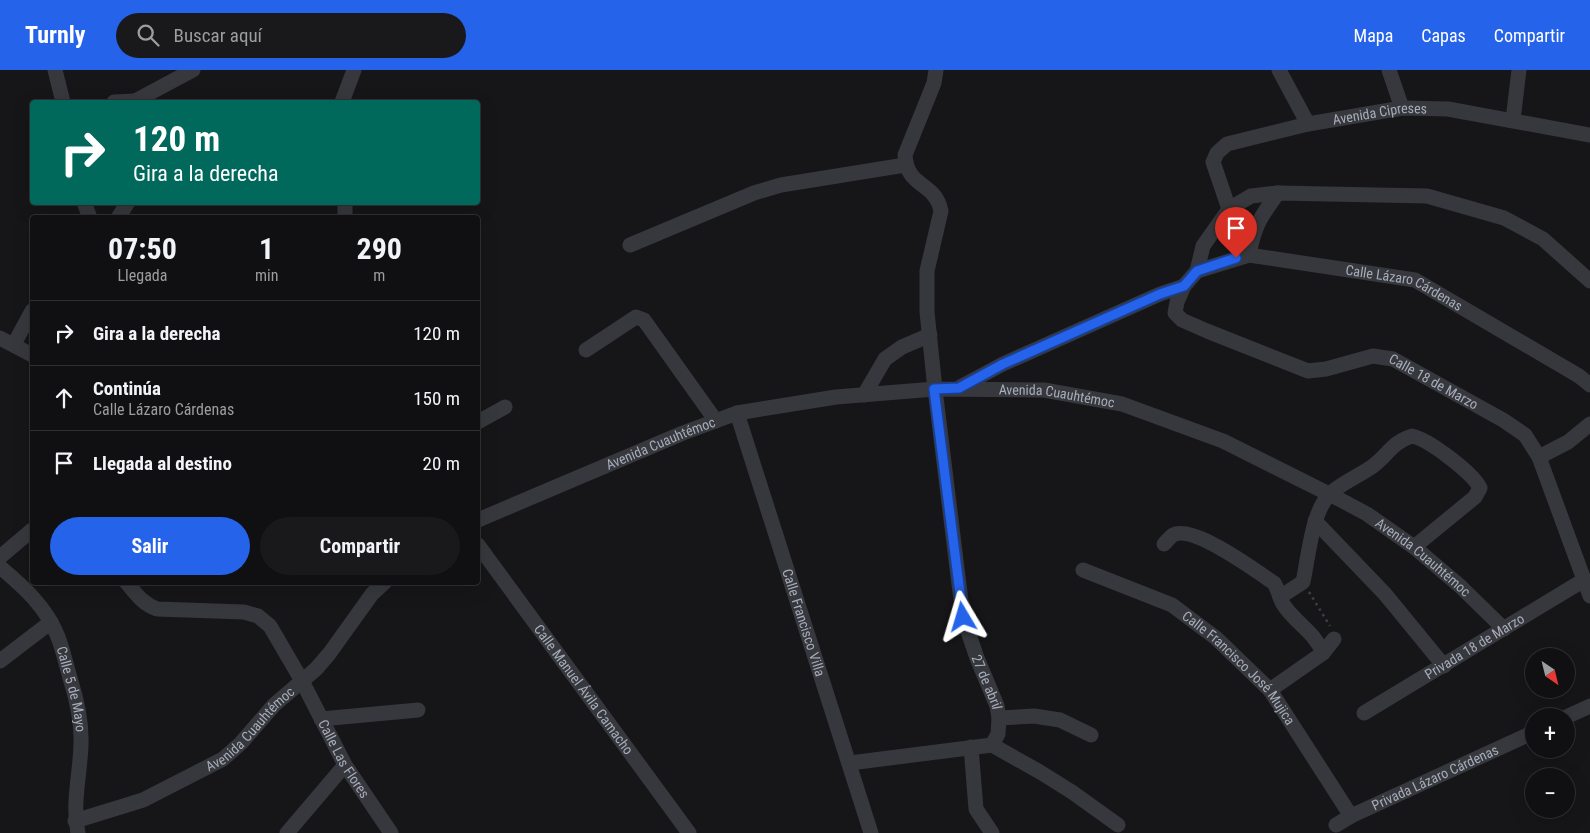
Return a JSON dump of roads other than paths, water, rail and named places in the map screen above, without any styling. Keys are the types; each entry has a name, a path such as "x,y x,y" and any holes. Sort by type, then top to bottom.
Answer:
{"street":[{"path":"55,70 62,100"},
{"path":"139,100 193,70"},
{"path":"343,100 354,70"},
{"path":"630,245 754,193 781,185 905,165 905,155 934,83 936,70"},
{"path":"1280,70 1308,124"},
{"path":"1389,70 1402,108"},
{"path":"1513,120 1519,70"},
{"name":"Avenida Cipreses","path":"1229,209 1213,162 1217,153 1226,144 1308,124 1402,108 1448,109 1590,135"},
{"name":"27 de abril","path":"905,165 914,180 931,190 939,201 941,211 927,272 927,312 934,389 963,617 977,658 997,706 999,718 998,734 992,745"},
{"path":"1249,255 1253,234 1260,217 1278,193"},
{"path":"959,388 1003,364 1160,294 1184,286 1197,271 1204,246 1229,209 1251,196 1278,193 1427,196 1504,218 1543,239 1590,281"},
{"name":"Calle Lázaro Cárdenas","path":"1197,271 1249,255 1415,280 1578,376 1590,385"},
{"name":"Calle 18 de Marzo","path":"1184,286 1177,302 1175,313 1182,320 1207,331 1308,371 1326,369 1373,356 1393,359 1503,420 1525,435 1538,458 1590,596"},
{"path":"30,312 7,341 30,354"},
{"path":"586,350 636,317 644,320 716,421"},
{"path":"864,395 885,359 902,347 930,335"},
{"name":"Avenida Cuauhtémoc","path":"480,519 683,433 737,413 836,397 934,389 1044,390 1122,404 1223,441 1329,494 1367,514 1414,547 1460,586 1504,629"},
{"path":"480,421 505,407"},
{"name":"Calle Francisco Villa","path":"737,413 871,833"},
{"path":"1538,458 1568,442 1590,424"},
{"path":"1280,598 1303,582 1315,522 1321,506 1329,494 1366,472 1390,448 1412,436 1426,441 1459,466 1478,483 1480,488 1475,497 1414,547"},
{"path":"1315,522 1385,594 1444,666"},
{"path":"0,557 30,532"},
{"path":"1164,544 1173,535 1183,533 1203,538 1274,582 1284,605 1318,642 1323,653"},
{"name":"Calle Manuel Ávila Camacho","path":"480,548 689,833"},
{"name":"Calle 5 de Mayo","path":"0,568 24,588 38,603 51,622 58,638 79,710 81,746 75,802 76,827"},
{"name":"Calle Francisco José Mujica","path":"1084,570 1172,605 1216,638 1270,690 1351,816"},
{"name":"Privada 18 de Marzo","path":"1364,714 1584,580"},
{"name":"Calle Las Flores","path":"129,585 143,602 157,610 244,612 258,616 270,626 302,681 345,765 391,833"},
{"name":"Avenida Cuauhtémoc","path":"76,827 143,800 223,760 274,706 316,669 372,594 382,585"},
{"path":"0,661 51,622"},
{"path":"1270,690 1323,653 1334,639"},
{"path":"1575,713 1590,706"},
{"path":"321,718 418,710"},
{"path":"999,718 1034,716 1060,720 1091,736"},
{"name":"Privada Lázaro Cárdenas","path":"1336,824 1525,736"},
{"path":"850,764 992,745 1072,792 1118,825"},
{"path":"971,747 976,809 992,833"},
{"path":"287,833 345,765"}]}
